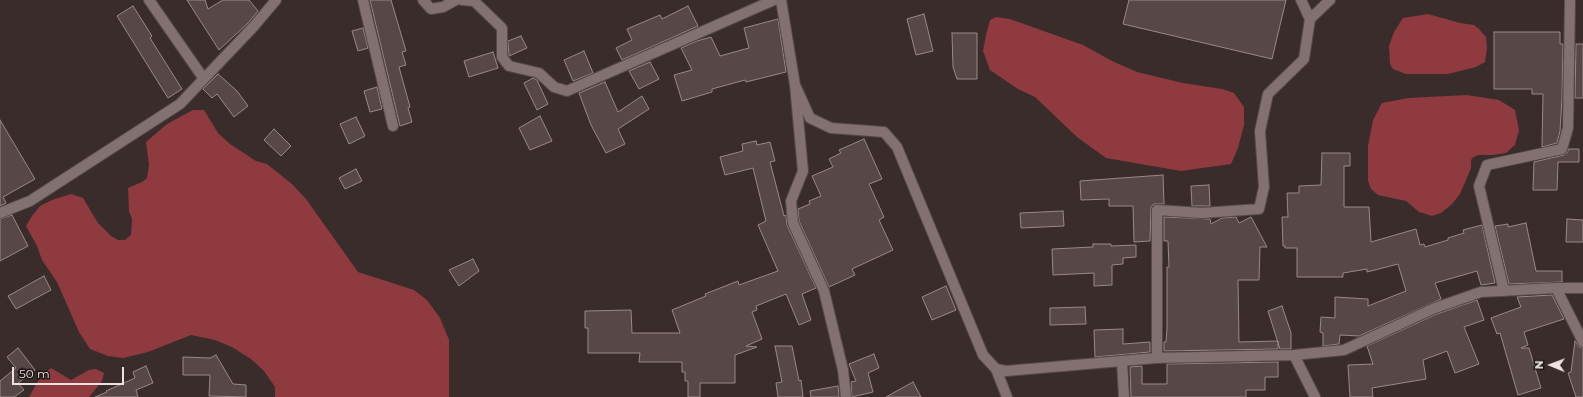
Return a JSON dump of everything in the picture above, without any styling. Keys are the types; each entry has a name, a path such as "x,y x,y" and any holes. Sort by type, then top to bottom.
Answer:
{"street":[{"path":"150,0 204,79"},
{"path":"0,213 30,201 180,104 255,25 276,0"},
{"path":"363,0 393,126"},
{"path":"422,0 431,9 443,7 456,0"},
{"path":"462,0 474,2 502,28 502,57 509,66 539,73 554,87 567,91 774,0"},
{"path":"782,0 794,85 803,171 791,201 793,223 824,291 843,370 846,397"},
{"path":"1157,358 1157,210 1202,213 1259,209 1264,188 1260,131 1268,94 1304,59 1310,20 1300,0"},
{"path":"1310,20 1330,0"},
{"path":"1504,291 1479,186 1487,164 1562,149 1568,128 1570,0"},
{"path":"794,85 810,118 831,128 884,132 897,147 983,355 996,369 1007,397"},
{"path":"1556,288 1583,342"},
{"path":"996,369 1006,371 1157,358 1294,355 1344,350 1435,308 1482,292 1583,288"},
{"path":"1294,355 1315,397"},
{"path":"1122,361 1124,397"}],"shaded area":[{"path":"1428,14 1460,23 1474,25 1479,29 1486,37 1487,48 1485,62 1476,67 1448,74 1406,74 1393,69 1390,64 1389,46 1394,32 1403,18"},
{"path":"996,17 1010,19 1083,45 1112,61 1137,72 1183,83 1222,89 1234,93 1244,107 1244,125 1238,148 1231,164 1181,171 1106,158 1077,137 1035,97 1018,89 990,70 983,51 990,20"},
{"path":"1467,95 1499,100 1515,110 1519,130 1515,145 1506,153 1478,155 1472,158 1471,168 1460,194 1452,204 1441,213 1432,216 1419,212 1406,201 1378,195 1371,189 1368,181 1368,146 1373,120 1382,103 1408,98"},
{"path":"193,110 204,110 218,133 230,144 256,161 267,164 292,184 306,199 358,272 414,290 427,300 440,318 449,340 449,397 275,397 275,387 264,371 251,359 232,347 215,340 191,335 148,352 123,358 108,356 90,349 79,332 57,282 42,260 37,246 26,226 40,206 52,200 71,194 83,198 98,223 111,236 118,240 125,240 131,235 132,219 129,211 128,188 142,182 147,178 149,165 146,142 167,124"},
{"path":"51,368 71,380 89,370 96,369 104,373 102,381 89,397 29,397 38,381"}],"building":[{"path":"187,0 205,0 208,9 223,0 249,0 258,11 248,23 219,50"},
{"path":"370,0 391,0 406,51 402,52 406,65 399,67 410,107 408,108 412,122 400,126"},
{"path":"1129,0 1286,0 1272,59 1123,24"},
{"path":"133,6 152,36 150,38 182,89 168,98 117,16"},
{"path":"688,6 698,26 622,60 616,48 632,40 627,29 660,15 662,19"},
{"path":"924,14 933,51 916,55 907,19"},
{"path":"778,19 786,72 746,82 745,80 712,89 712,92 682,101 674,75 692,70 681,48 711,37 720,56 749,48 744,28"},
{"path":"363,28 368,48 358,51 352,31"},
{"path":"1494,32 1560,32 1560,44 1563,44 1562,98 1560,131 1557,143 1542,147 1543,94 1532,94 1532,89 1494,89"},
{"path":"952,33 977,33 977,79 957,79 953,67"},
{"path":"521,36 527,48 509,56 508,41"},
{"path":"1576,44 1583,44 1583,98 1575,98"},
{"path":"584,51 593,73 573,81 564,60"},
{"path":"493,52 498,68 469,77 464,61"},
{"path":"650,62 659,79 639,89 629,71"},
{"path":"218,74 237,91 248,106 234,117 217,94 212,98 203,89"},
{"path":"533,78 537,80 548,104 537,110 524,83"},
{"path":"605,82 618,112 642,96 649,109 618,129 625,144 606,153 591,125 579,93"},
{"path":"377,87 382,109 370,112 364,91"},
{"path":"540,116 552,141 530,150 519,128"},
{"path":"356,117 365,136 349,144 340,124"},
{"path":"0,120 35,179 3,197 6,203 0,206"},
{"path":"274,129 291,146 281,156 264,140"},
{"path":"864,139 882,179 869,184 884,217 879,220 893,250 852,269 855,275 829,287 799,221 798,209 810,204 809,201 821,196 812,176 833,167 829,159 841,153 839,150"},
{"path":"756,141 757,145 770,142 775,161 770,162 784,216 786,215 787,225 816,288 802,294 811,320 799,325 786,294 756,306 757,310 752,312 762,339 746,346 757,347 735,355 735,383 700,383 700,397 688,397 688,381 685,381 685,372 682,372 682,362 639,362 640,353 588,353 588,328 585,328 585,311 631,310 632,333 680,333 672,310 706,296 705,294 738,281 739,285 778,271 758,225 766,221 753,168 725,175 720,157 743,151 742,144"},
{"path":"1569,149 1579,149 1579,162 1558,162 1557,190 1533,190 1534,162 1564,155"},
{"path":"1322,153 1350,153 1350,166 1344,166 1344,207 1369,207 1371,242 1416,229 1420,245 1424,244 1425,247 1464,233 1463,230 1482,225 1495,283 1481,285 1477,271 1435,283 1441,299 1359,336 1340,335 1339,344 1323,346 1323,333 1320,332 1321,317 1335,318 1335,297 1368,299 1368,306 1406,291 1398,264 1367,272 1367,269 1343,273 1343,277 1297,277 1297,248 1285,248 1285,246 1283,246 1282,217 1288,217 1287,193 1299,193 1299,186 1321,185"},
{"path":"356,169 362,181 345,189 339,178"},
{"path":"1163,175 1164,204 1154,204 1151,207 1150,241 1134,242 1133,206 1109,206 1109,199 1081,200 1080,181"},
{"path":"1209,185 1210,206 1192,206 1191,186"},
{"path":"1063,211 1064,226 1021,228 1020,213"},
{"path":"12,215 28,246 0,261 0,219"},
{"path":"1164,217 1210,219 1211,224 1222,218 1236,217 1239,223 1251,217 1267,247 1260,247 1259,280 1238,280 1239,342 1278,341 1278,349 1164,351 1167,328 1167,267 1169,267 1168,241 1164,241"},
{"path":"1567,219 1583,220 1583,242 1566,242"},
{"path":"1526,223 1536,271 1562,271 1562,282 1509,284 1495,226 1508,224 1508,227"},
{"path":"1093,244 1111,244 1111,246 1136,245 1136,257 1123,258 1123,264 1112,265 1112,285 1094,286 1094,273 1053,275 1052,249 1093,247"},
{"path":"473,259 479,271 459,286 449,270"},
{"path":"44,276 51,290 16,309 8,296"},
{"path":"946,286 956,310 932,320 922,297"},
{"path":"1552,295 1564,319 1524,332 1528,345 1521,348 1529,348 1541,388 1518,395 1500,333 1497,334 1491,318 1521,307 1517,297"},
{"path":"1477,300 1484,320 1464,327 1479,364 1455,373 1447,351 1423,360 1426,379 1372,388 1373,397 1350,397 1348,365 1373,364 1367,346 1437,314"},
{"path":"1282,306 1291,333 1291,349 1280,349 1268,311"},
{"path":"1085,307 1086,324 1050,325 1050,308"},
{"path":"1123,329 1123,344 1150,342 1150,352 1095,357 1094,330"},
{"path":"1575,341 1579,347 1583,348 1583,397 1576,397 1568,373 1571,372"},
{"path":"775,346 792,346 799,381 801,380 803,397 778,397 776,383 782,382"},
{"path":"18,348 35,370 18,383 24,390 14,397 0,397 0,381 16,368 7,357"},
{"path":"874,354 879,368 868,373 873,392 852,397 851,382 856,381 849,364"},
{"path":"216,355 233,384 246,385 246,397 209,396 210,375 183,375 183,357 210,358"},
{"path":"1278,362 1278,377 1265,377 1265,390 1246,390 1246,397 1131,397 1130,367 1142,366 1142,384 1167,384 1167,364"},
{"path":"146,366 153,383 136,390 138,397 95,397 135,378 133,372"},
{"path":"913,382 921,397 886,397"},
{"path":"838,386 839,397 811,397 810,391"}]}
